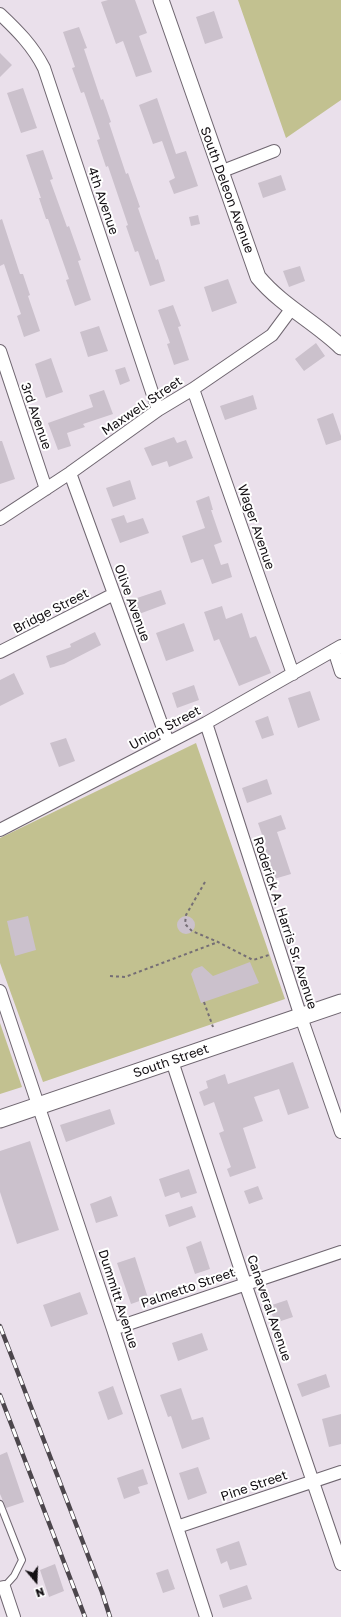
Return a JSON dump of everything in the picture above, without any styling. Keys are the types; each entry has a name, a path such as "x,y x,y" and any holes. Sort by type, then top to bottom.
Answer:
{"main road":[{"name":"South Street","path":"0,1118 341,1003"}],"street":[{"name":"South Deleon Avenue","path":"161,0 258,277 268,288 326,333 341,347"},
{"name":"4th Avenue","path":"0,14 28,42 44,68 158,410"},
{"path":"220,172 274,151"},
{"name":"Maxwell Street","path":"0,519 70,473 158,410 193,389 272,335 292,308"},
{"name":"3rd Avenue","path":"0,351 46,489"},
{"name":"Wager Avenue","path":"193,389 293,674"},
{"name":"Olive Avenue","path":"70,473 168,742"},
{"name":"Bridge Street","path":"0,652 114,594"},
{"path":"337,648 341,672"},
{"name":"Union Street","path":"0,830 206,723 337,648"},
{"name":"Roderick A. Harris Sr. Avenue","path":"206,723 301,1017 341,1132"},
{"name":"Dummitt Avenue","path":"0,991 113,1329 206,1617"},
{"name":"Canaveral Avenue","path":"172,1061 245,1283 341,1564"},
{"name":"Palmetto Street","path":"113,1329 245,1283 341,1252"},
{"name":"Pine Street","path":"177,1527 341,1472"},
{"path":"2,1588 14,1617"}],"lane":[{"path":"0,1504 22,1560 14,1576 2,1588"}],"path":[{"path":"205,882 186,916 185,924 192,930 253,960 280,951"},
{"path":"110,976 125,977 218,942"},
{"path":"204,1002 213,1027"}],"shaded area":[{"path":"238,0 341,0 341,100 286,138"},
{"path":"196,743 285,999 43,1082 0,963 0,838"},
{"path":"0,1023 22,1087 0,1094"}],"building":[{"path":"108,0 135,0 147,33 139,36 152,72 136,77 123,41 116,44 101,2"},
{"path":"214,11 223,38 205,44 196,17"},
{"path":"79,27 87,48 84,49 101,100 103,99 111,122 109,123 126,174 128,173 140,207 138,208 165,281 150,286 138,251 135,252 126,226 128,225 108,166 106,167 97,140 100,139 84,92 81,93 72,68 75,67 63,32"},
{"path":"0,53 12,65 0,77"},
{"path":"23,88 37,128 21,133 7,93"},
{"path":"157,98 176,154 186,151 198,186 174,194 169,181 175,178 162,141 153,144 139,105"},
{"path":"43,150 53,179 50,180 81,260 78,261 91,300 75,306 66,280 69,279 48,219 46,219 39,198 41,198 26,155"},
{"path":"281,175 286,190 263,198 258,183"},
{"path":"198,215 200,224 191,226 189,217"},
{"path":"2,219 20,274 23,274 30,295 28,296 40,331 24,337 17,316 21,314 4,264 0,266 0,220"},
{"path":"300,266 305,281 289,287 283,271"},
{"path":"228,279 237,303 212,312 204,287"},
{"path":"173,305 181,326 178,327 189,360 174,365 167,344 170,343 158,310"},
{"path":"99,326 108,351 88,357 80,332"},
{"path":"316,343 325,356 304,371 295,359"},
{"path":"51,358 63,392 46,398 35,364"},
{"path":"125,367 130,381 120,385 115,370"},
{"path":"104,390 113,414 83,424 85,427 67,433 71,446 58,450 48,423 93,407 89,395"},
{"path":"253,395 257,409 225,420 220,406"},
{"path":"333,413 341,440 326,445 317,419"},
{"path":"174,437 177,443 186,440 193,458 169,467 167,461 152,466 144,448"},
{"path":"0,441 2,441 15,479 0,484"},
{"path":"130,480 136,499 113,507 106,488"},
{"path":"209,496 213,510 211,510 222,542 214,545 221,565 228,563 232,577 212,584 203,559 191,563 182,536 205,528 196,501"},
{"path":"124,515 127,523 143,518 149,533 120,543 111,519"},
{"path":"161,590 166,604 139,614 134,599"},
{"path":"222,606 226,619 242,613 250,638 256,636 271,673 239,686 219,639 214,641 204,612"},
{"path":"184,623 194,651 166,661 156,633"},
{"path":"95,632 101,645 64,664 50,668 46,656 71,647 70,644"},
{"path":"14,673 24,694 0,706 0,680"},
{"path":"194,685 199,700 177,708 172,693"},
{"path":"310,691 320,720 298,728 288,698"},
{"path":"268,716 274,735 262,739 255,721"},
{"path":"66,738 75,761 59,767 50,743"},
{"path":"267,779 272,794 247,803 242,788"},
{"path":"281,815 286,829 277,832 291,874 274,879 264,850 267,849 258,823"},
{"path":"28,916 36,950 15,956 7,921"},
{"path":"186,916 192,919 195,925 192,931 186,934 180,931 177,925 180,919"},
{"path":"250,962 259,983 201,1003 191,974 194,969 202,966 213,976"},
{"path":"293,1062 309,1108 288,1115 279,1089 254,1097 263,1121 243,1128 256,1168 230,1177 227,1169 231,1167 219,1133 224,1131 214,1102 204,1106 199,1092 208,1088 206,1081 225,1074 228,1084"},
{"path":"110,1109 115,1124 66,1142 60,1125"},
{"path":"30,1141 59,1230 17,1244 0,1192 0,1151"},
{"path":"189,1169 197,1193 181,1198 179,1192 165,1197 159,1179"},
{"path":"258,1186 263,1199 249,1204 244,1191"},
{"path":"111,1196 118,1216 96,1223 90,1204"},
{"path":"192,1206 196,1217 169,1227 165,1215"},
{"path":"201,1241 210,1269 195,1274 186,1247"},
{"path":"135,1257 148,1298 131,1304 117,1263"},
{"path":"80,1292 88,1314 51,1327 43,1305"},
{"path":"287,1300 293,1317 275,1323 269,1306"},
{"path":"202,1333 208,1350 178,1361 172,1343"},
{"path":"326,1374 330,1387 302,1397 297,1384"},
{"path":"113,1386 123,1414 108,1420 98,1392"},
{"path":"181,1388 192,1420 203,1417 210,1439 182,1449 171,1416 168,1417 160,1395"},
{"path":"341,1414 341,1444 329,1447 322,1419"},
{"path":"7,1452 24,1502 6,1508 0,1494 0,1455"},
{"path":"198,1467 207,1493 188,1500 179,1473"},
{"path":"143,1469 148,1484 138,1487 140,1493 124,1499 117,1478"},
{"path":"239,1541 247,1565 230,1570 227,1561 221,1564 216,1549"},
{"path":"55,1564 64,1591 49,1597 40,1570"},
{"path":"168,1569 175,1589 163,1593 156,1573"},
{"path":"247,1585 252,1599 223,1608 219,1595"}],"railway":[{"path":"0,1326 102,1592 110,1617"},
{"path":"0,1395 85,1617"}]}
